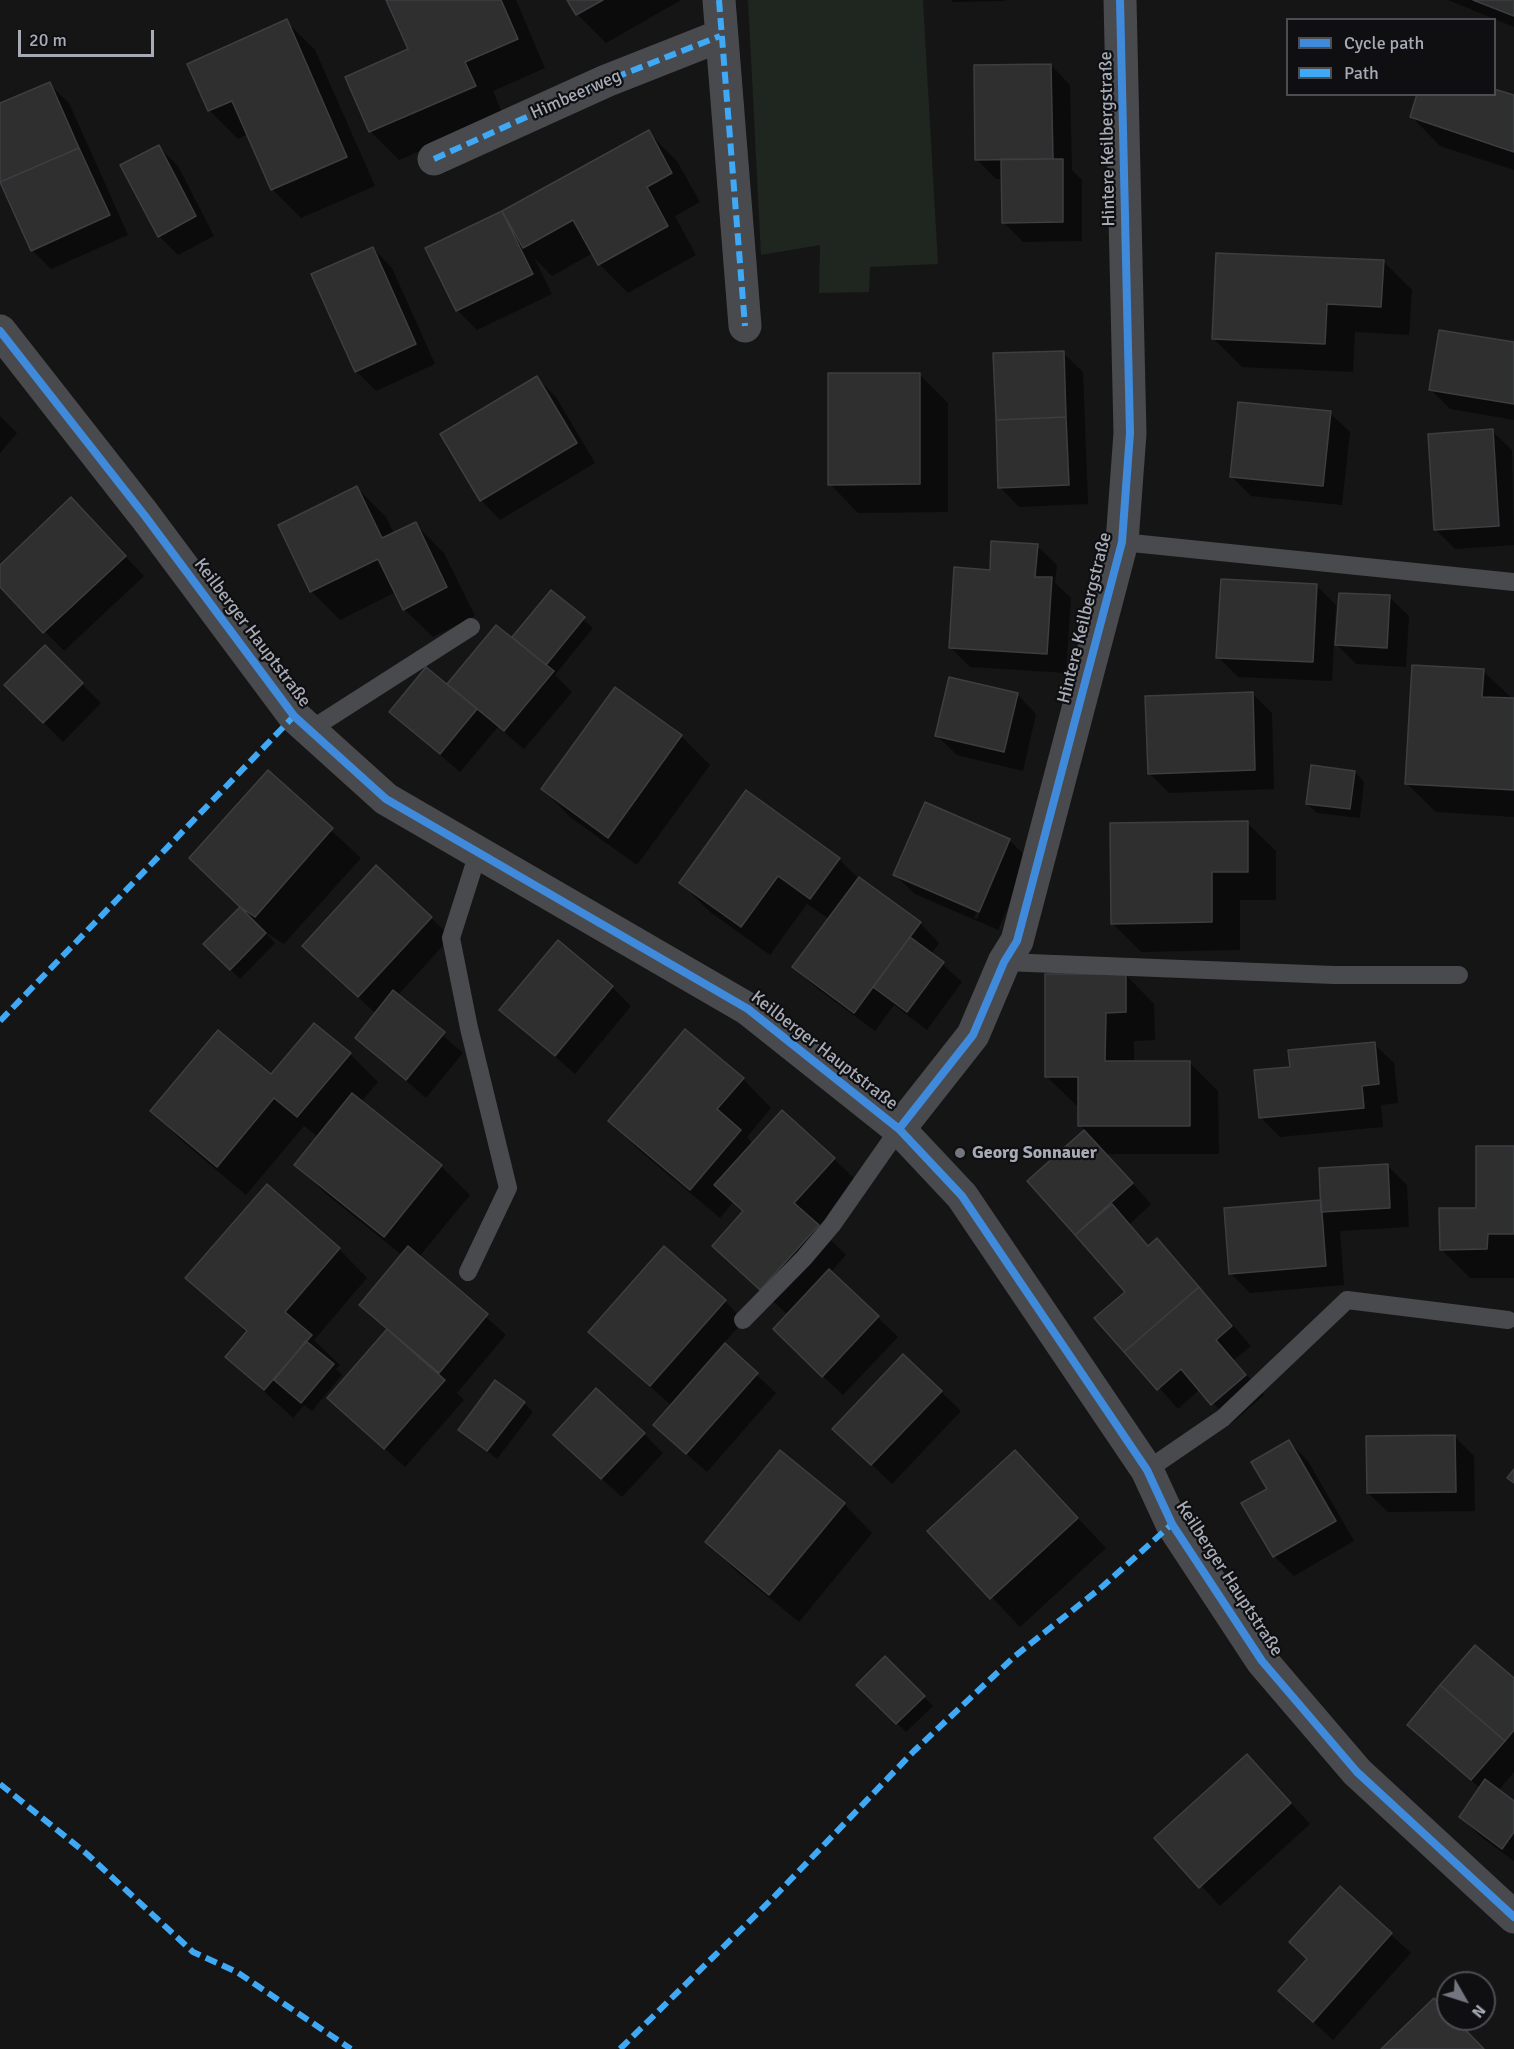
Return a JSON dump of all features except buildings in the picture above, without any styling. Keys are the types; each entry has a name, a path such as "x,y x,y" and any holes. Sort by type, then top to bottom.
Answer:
{"street":[{"path":"719,0 720,36 745,327"},
{"name":"Hintere Keilbergstraße","path":"899,1129 973,1035 1004,962 1017,941 1122,542 1130,433 1120,0"},
{"name":"Himbeerweg","path":"434,159 606,81 720,36"},
{"name":"Keilberger Hauptstraße","path":"0,331 145,516 294,716 386,799 748,1009 899,1129 962,1196 1147,1470 1173,1524 1262,1661 1357,1772 1514,1917"}],"lane":[{"path":"1122,542 1514,582"},
{"path":"310,730 471,627"},
{"path":"468,1272 508,1188 469,1028 451,938 478,853"},
{"path":"1004,962 1322,975 1459,975"},
{"path":"743,1320 804,1258 832,1225 899,1129"},
{"path":"1147,1470 1223,1418 1347,1300 1508,1320"}],"shaded area":[{"path":"748,0 923,0 938,264 870,267 869,292 819,293 820,245 761,255"}],"marked path":[{"path":"719,0 745,326"},
{"path":"434,159 606,81 720,36"},
{"path":"0,1021 294,716"},
{"path":"620,2049 773,1898 914,1751 1015,1656 1103,1586 1172,1524"},
{"path":"0,1784 87,1854 193,1952 237,1972 351,2049"}],"cycle path":[{"path":"899,1129 973,1035 1004,962 1017,941 1122,542 1130,433 1120,0"},
{"path":"0,331 145,516 294,716 386,799 748,1009 899,1129 962,1196 1147,1470 1172,1524 1262,1661 1357,1772 1514,1917"}],"place":[{"name":"Georg Sonnauer","path":"960,1153"}]}
